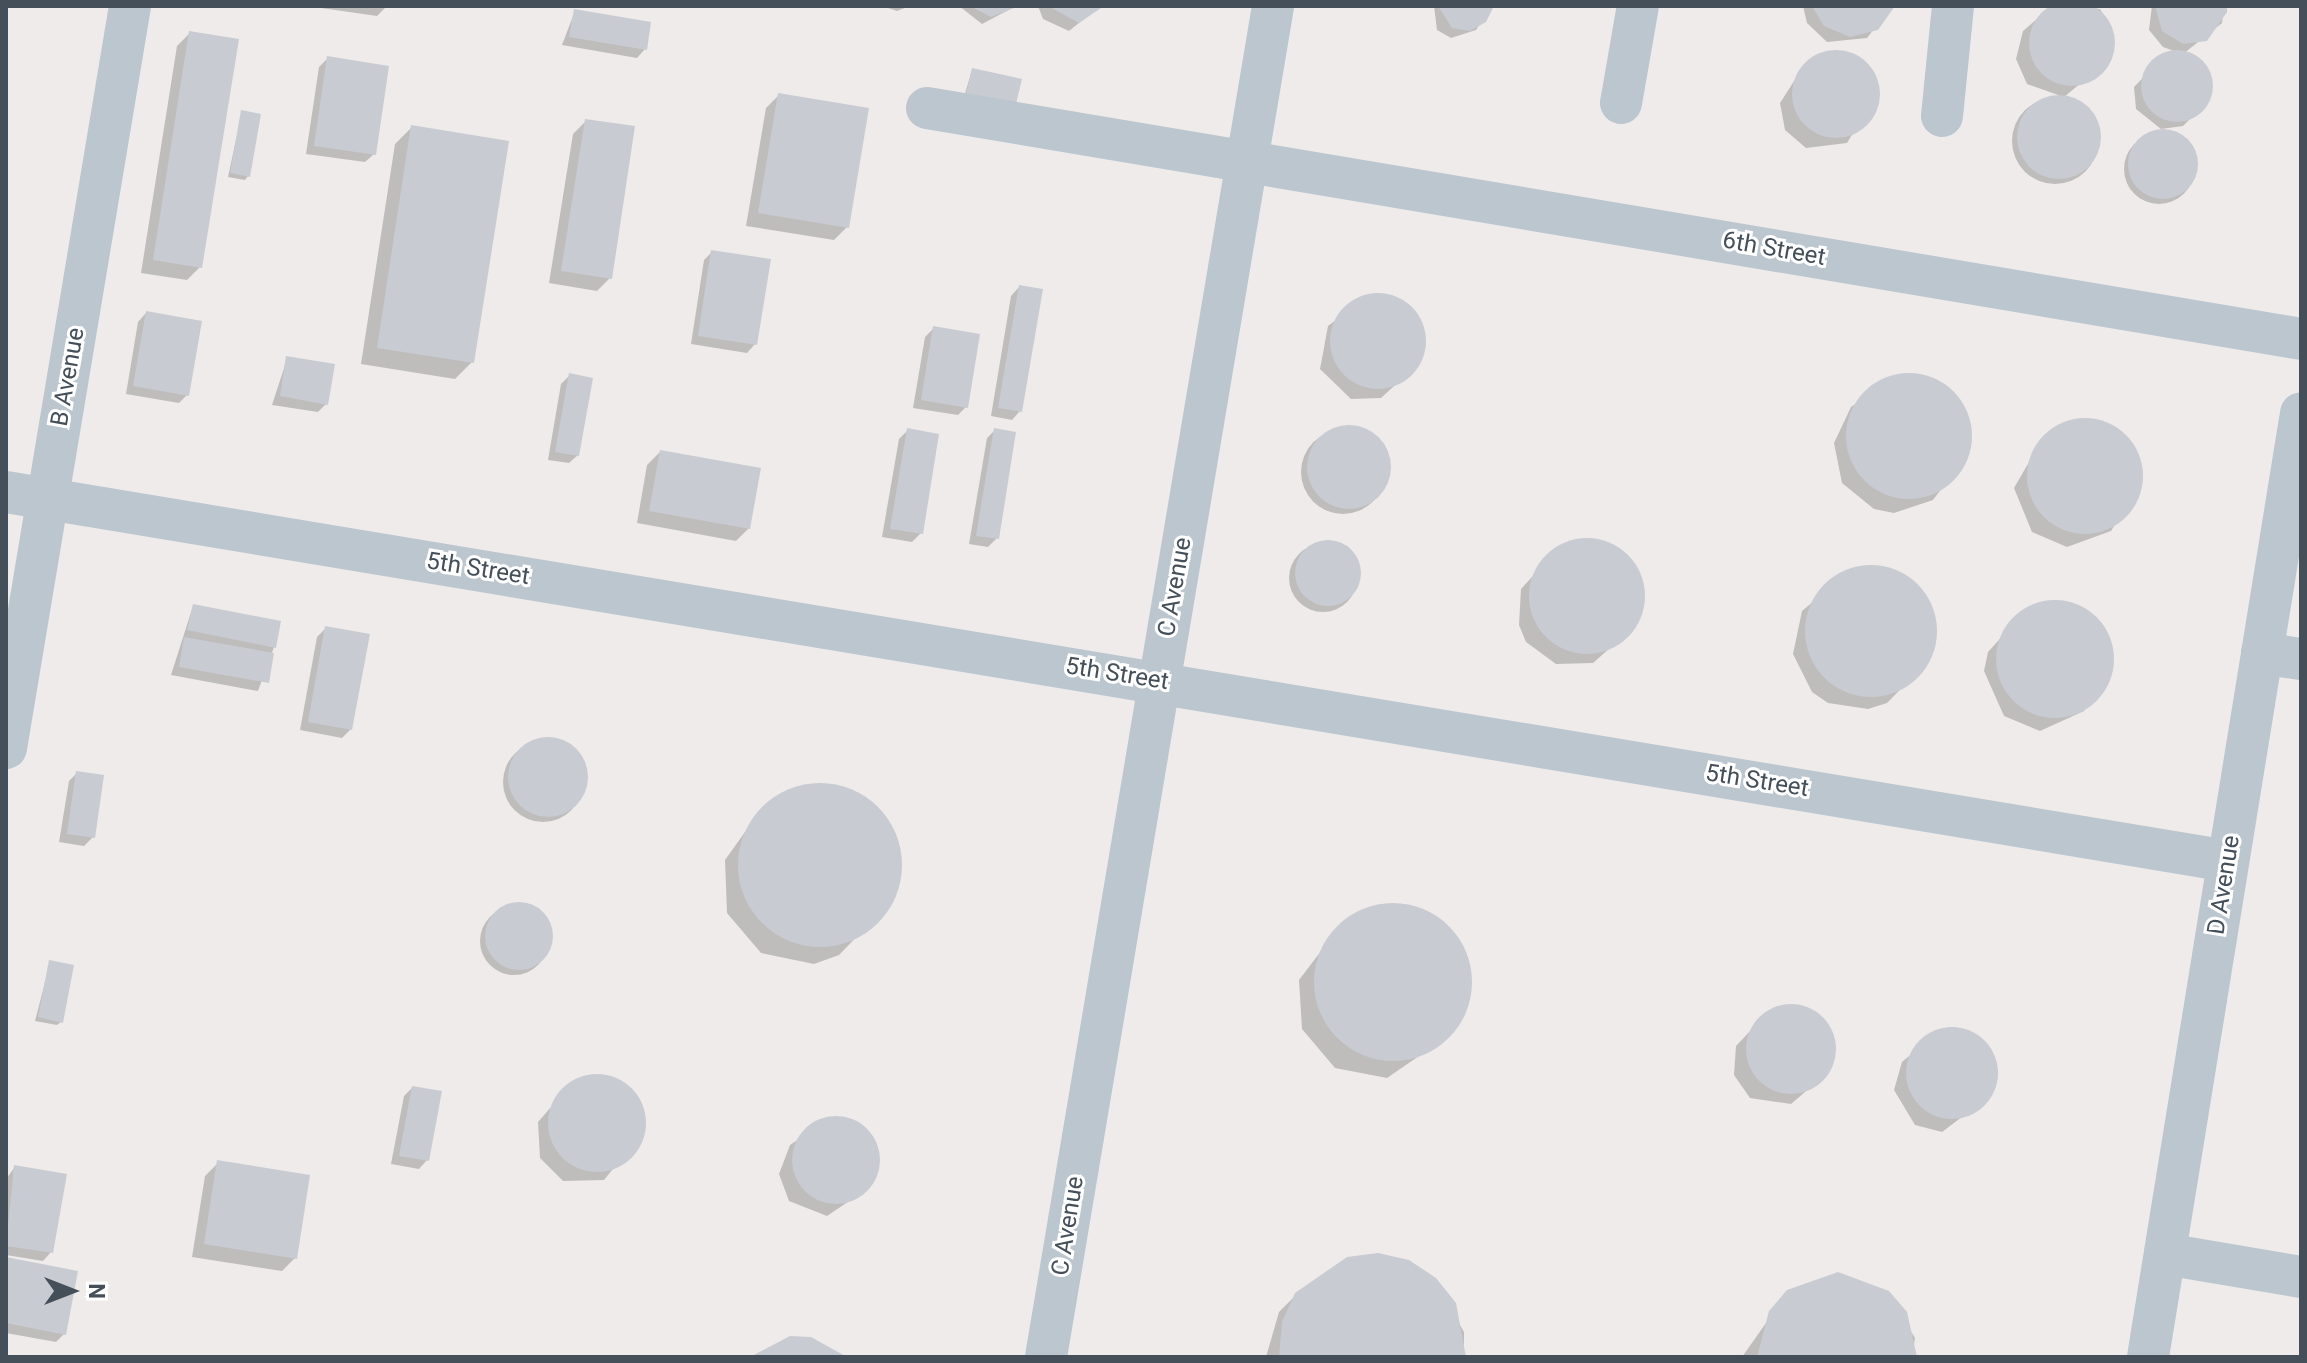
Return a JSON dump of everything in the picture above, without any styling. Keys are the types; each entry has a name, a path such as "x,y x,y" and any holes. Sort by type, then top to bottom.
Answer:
{"lane":[{"name":"B Avenue","path":"6,748 130,6"},
{"name":"C Avenue","path":"1046,1357 1273,6"},
{"path":"1621,103 1638,6"},
{"path":"1942,116 1953,6"},
{"name":"6th Street","path":"927,108 2301,339"},
{"name":"D Avenue","path":"2148,1357 2228,861 2282,656 2301,413"},
{"name":"5th Street","path":"6,492 1159,681 2228,861"},
{"path":"2165,1254 2301,1277"}],"building":[{"path":"2072,0 2088,4 2102,13 2111,27 2115,43 2111,59 2102,73 2088,82 2072,86 2056,82 2042,73 2033,59 2029,43 2033,27 2042,13 2056,4"},
{"path":"970,6 1019,6 991,17"},
{"path":"1048,6 1104,6 1079,23"},
{"path":"1438,6 1494,6 1486,22 1470,31 1452,28"},
{"path":"1812,6 1895,6 1878,30 1850,37 1824,26"},
{"path":"2155,6 2227,6 2227,12 2207,41 2183,44 2162,31"},
{"path":"574,9 651,22 647,50 569,37"},
{"path":"189,31 239,39 202,268 153,260"},
{"path":"1836,50 1861,57 1873,69 1880,94 1873,119 1861,131 1836,138 1811,131 1799,119 1792,94 1799,69 1811,57"},
{"path":"2177,50 2197,56 2207,66 2213,86 2207,106 2197,116 2177,122 2157,116 2147,106 2141,86 2147,66 2157,56"},
{"path":"327,56 389,66 376,155 314,146"},
{"path":"972,68 1022,79 1016,104 966,94"},
{"path":"778,93 869,108 849,228 758,213"},
{"path":"2051,95 2067,95 2083,102 2094,113 2101,137 2098,153 2089,167 2067,179 2051,179 2035,172 2024,161 2017,145 2017,129 2024,113 2035,102"},
{"path":"241,110 261,114 250,177 230,173"},
{"path":"585,119 635,126 612,279 561,271"},
{"path":"411,125 509,141 474,363 377,348"},
{"path":"2163,129 2188,139 2198,164 2188,189 2163,199 2138,189 2128,164 2138,139"},
{"path":"711,250 771,259 757,345 698,336"},
{"path":"1019,285 1043,289 1022,412 998,408"},
{"path":"1378,293 1396,297 1412,307 1422,323 1426,341 1422,359 1412,375 1396,385 1378,389 1360,385 1344,375 1334,359 1330,341 1334,323 1344,307 1360,297"},
{"path":"146,311 202,321 189,396 133,386"},
{"path":"933,326 980,334 968,408 921,400"},
{"path":"286,356 335,364 328,405 280,396"},
{"path":"569,373 593,378 579,456 555,452"},
{"path":"1909,373 1933,377 1954,391 1968,412 1972,436 1968,460 1954,481 1933,495 1909,499 1885,495 1864,481 1850,460 1846,436 1850,412 1864,391 1885,377"},
{"path":"2085,418 2107,422 2126,435 2139,454 2143,476 2139,498 2126,517 2107,530 2085,534 2063,530 2044,517 2031,498 2027,476 2031,454 2044,435 2063,422"},
{"path":"1349,425 1365,428 1379,437 1388,451 1391,467 1388,483 1379,497 1365,506 1349,509 1333,506 1319,497 1310,483 1307,467 1310,451 1319,437 1333,428"},
{"path":"907,428 939,434 923,534 890,529"},
{"path":"994,428 1016,432 999,539 976,536"},
{"path":"660,450 761,468 750,529 649,511"},
{"path":"1587,538 1609,542 1628,555 1641,574 1645,596 1641,618 1628,637 1609,650 1587,654 1565,650 1546,637 1533,618 1529,596 1533,574 1546,555 1565,542"},
{"path":"1328,540 1341,542 1356,555 1361,573 1359,586 1346,601 1328,606 1315,604 1300,591 1295,573 1297,560 1310,545"},
{"path":"1871,565 1896,570 1918,584 1932,606 1937,631 1932,656 1918,678 1896,692 1871,697 1846,692 1824,678 1810,656 1805,631 1810,606 1824,584 1846,570"},
{"path":"2055,600 2078,605 2097,617 2109,636 2114,659 2109,682 2097,701 2078,713 2055,718 2032,713 2013,701 2001,682 1996,659 2001,636 2013,617 2032,605"},
{"path":"193,604 281,621 276,648 187,630"},
{"path":"325,626 370,634 352,730 308,722"},
{"path":"184,637 274,653 269,683 179,667"},
{"path":"548,737 563,740 576,749 585,762 588,777 585,792 576,805 563,814 548,817 533,814 520,805 511,792 508,777 511,762 520,749 533,740"},
{"path":"76,771 104,775 95,838 67,834"},
{"path":"820,783 851,789 878,807 896,834 902,865 896,896 878,923 851,941 820,947 789,941 762,923 744,896 738,865 744,834 762,807 789,789"},
{"path":"519,902 543,912 553,936 543,960 519,970 495,960 485,936 495,912"},
{"path":"1393,903 1423,909 1449,926 1466,952 1472,982 1466,1012 1449,1038 1423,1055 1393,1061 1363,1055 1337,1038 1320,1012 1314,982 1320,952 1337,926 1363,909"},
{"path":"49,960 74,965 63,1023 38,1017"},
{"path":"1782,1004 1800,1004 1816,1011 1829,1024 1836,1040 1836,1058 1829,1074 1816,1087 1800,1094 1782,1094 1766,1087 1753,1074 1746,1058 1746,1040 1753,1024 1766,1011"},
{"path":"1952,1027 1970,1030 1985,1040 1995,1055 1998,1073 1995,1091 1985,1106 1970,1116 1952,1119 1934,1116 1919,1106 1909,1091 1906,1073 1909,1055 1919,1040 1934,1030"},
{"path":"597,1074 616,1077 632,1088 643,1104 646,1123 643,1142 632,1158 616,1169 597,1172 578,1169 562,1158 551,1142 548,1123 551,1104 562,1088 578,1077"},
{"path":"412,1086 442,1091 429,1161 399,1156"},
{"path":"836,1116 861,1123 873,1135 880,1160 873,1185 861,1197 836,1204 811,1197 799,1185 792,1160 799,1135 811,1123"},
{"path":"217,1160 310,1175 297,1259 204,1244"},
{"path":"14,1165 67,1174 53,1253 6,1246"},
{"path":"1378,1253 1409,1260 1436,1278 1456,1303 1466,1357 1279,1357 1282,1322 1295,1293 1347,1257"},
{"path":"6,1257 78,1271 66,1335 6,1323"},
{"path":"1838,1272 1889,1291 1907,1312 1917,1357 1757,1357 1769,1311 1787,1290"},
{"path":"790,1336 811,1337 847,1357 750,1357"}]}
